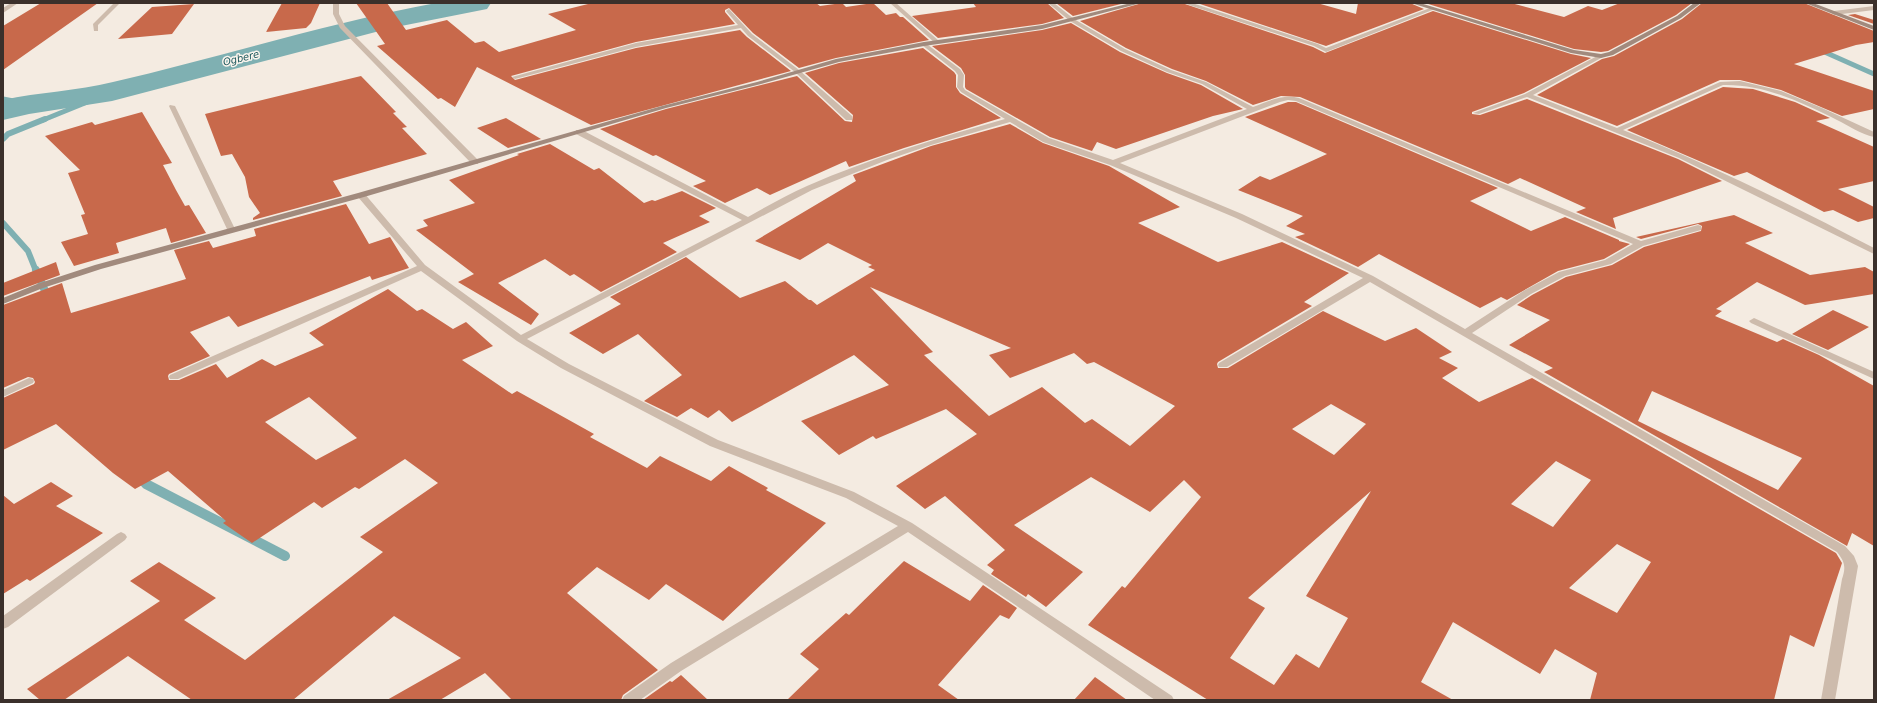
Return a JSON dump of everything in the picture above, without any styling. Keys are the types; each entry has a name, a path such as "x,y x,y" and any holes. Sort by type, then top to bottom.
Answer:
{"street":[{"path":"3,11 15,3"},
{"path":"96,30 95,25 117,3"},
{"path":"336,3 336,14 342,27 475,162"},
{"path":"893,3 937,42"},
{"path":"1051,3 1072,20 1140,58 1169,71 1204,83 1252,109"},
{"path":"3,301 64,278 231,229 475,162 664,107 753,85 797,71 859,55 937,42 1023,31 1138,3"},
{"path":"1186,3 1316,45 1326,50 1432,9"},
{"path":"1414,3 1573,52 1601,56"},
{"path":"1808,3 1874,28"},
{"path":"1477,113 1527,95 1601,56 1611,54 1689,11 1697,4"},
{"path":"1834,13 1874,8"},
{"path":"729,11 755,39 797,71 849,118"},
{"path":"515,76 636,45 743,26"},
{"path":"924,44 958,70 961,75 960,87 963,91 1009,120 1046,140 1113,163 1239,216 1370,278 1468,332 1841,549 1850,559 1852,568 1848,579 1828,700"},
{"path":"1618,130 1722,83 1736,81 1777,91 1874,135"},
{"path":"1527,95 1682,156 1874,251"},
{"path":"1113,163 1252,109 1288,98 1308,102 1640,244"},
{"path":"172,106 231,229"},
{"path":"520,339 809,188 864,165 928,143 1009,120"},
{"path":"579,132 748,220"},
{"path":"361,194 422,266 473,306 520,339 565,366 714,443 850,495 908,526 1167,700"},
{"path":"1468,332 1528,292 1562,274 1608,262 1640,244 1698,228"},
{"path":"174,377 422,266"},
{"path":"1223,365 1370,278"},
{"path":"1754,321 1874,376"},
{"path":"3,394 29,381"},
{"path":"629,700 676,666 908,526"},
{"path":"3,623 121,537"}],"building":[{"path":"41,3 98,3 3,70 3,26"},
{"path":"282,3 320,3 311,23 306,28 266,32"},
{"path":"356,3 387,3 406,30 447,20 475,43 484,41 499,52 576,30 548,14 592,3 816,3 820,6 842,3 846,7 873,3 886,15 896,13 900,17 903,17 929,40 836,58 799,68 753,33 729,8 725,10 725,12 735,24 636,42 511,76 515,80 636,48 740,30 791,71 591,125 477,67 455,107 441,98 438,99 377,46 385,44"},
{"path":"973,3 1047,3 1064,18 1042,24 938,38 912,16 976,7"},
{"path":"1056,3 1125,3 1073,16"},
{"path":"1142,3 1182,3 1313,47 1325,53 1433,11 1571,54 1591,58 1524,93 1472,112 1472,114 1480,115 1527,99 1678,159 1722,181 1613,218 1616,229 1576,212 1586,208 1520,178 1508,184 1300,97 1281,96 1253,105 1206,81 1172,69 1126,48 1080,21"},
{"path":"1197,3 1317,3 1356,14 1358,3 1410,3 1424,9 1326,46"},
{"path":"1425,3 1511,3 1564,17 1588,6 1602,10 1620,3 1692,3 1676,15 1608,51 1601,52 1574,49"},
{"path":"1702,3 1804,3 1874,31 1874,42 1856,45 1794,64 1874,91 1874,109 1842,116 1781,90 1740,80 1720,80 1617,126 1537,95 1602,59 1614,56 1682,19"},
{"path":"194,4 172,34 118,39 152,7"},
{"path":"1855,14 1874,20 1874,24 1848,15"},
{"path":"1071,23 1120,52 1167,73 1201,85 1243,109 1213,116 1116,149 1097,142 1092,151 1050,137 966,89 965,75 961,68 932,46 1042,30"},
{"path":"923,48 954,72 956,75 956,87 960,93 1001,118 904,148 849,167 846,161 770,195 757,188 725,203 693,186 706,181 656,155 653,156 600,129 666,109 797,76 845,121 852,122 853,115 805,73 839,63"},
{"path":"361,76 396,112 393,113 407,127 402,128 427,154 333,181 342,196 253,220 253,218 260,213 249,197 245,177 232,154 221,156 205,114"},
{"path":"1723,87 1753,89 1795,102 1830,118 1816,121 1874,147 1874,181 1838,189 1874,207 1874,218 1858,222 1833,210 1824,212 1747,172 1734,176 1627,130"},
{"path":"1288,102 1296,102 1498,188 1470,201 1531,231 1565,217 1619,241 1630,244 1604,259 1558,271 1507,300 1501,297 1480,308 1379,254 1358,267 1295,237 1305,234 1286,226 1303,216 1238,190 1260,176 1270,180 1327,154 1245,117"},
{"path":"142,112 172,163 163,165 176,190 185,206 189,205 206,233 171,243 166,228 116,243 119,253 74,266 61,242 88,234 81,215 85,214 68,173 80,170 45,136 92,122 95,125"},
{"path":"506,118 541,139 508,148 477,128"},
{"path":"1010,124 1043,143 1109,166 1180,207 1138,223 1218,262 1282,242 1349,273 1304,302 1312,306 1218,362 1218,368 1228,368 1323,311 1385,341 1416,328 1452,352 1439,358 1458,368 1442,378 1479,402 1532,378 1836,553 1842,563 1814,647 1790,635 1774,700 1590,700 1597,673 1555,649 1540,674 1453,622 1421,682 1453,700 1208,700 1088,625 1122,586 1125,588 1201,497 1184,480 1150,512 1091,477 1014,525 1083,572 1046,607 1028,594 1026,597 991,574 994,570 987,565 1005,550 945,496 925,509 896,486 977,434 946,409 876,439 873,436 839,455 801,421 889,385 854,355 732,422 719,410 708,418 691,408 677,417 644,401 682,375 638,334 603,354 569,333 621,304 610,297 686,257 740,298 785,281 817,305 875,270 868,267 872,265 828,243 800,260 755,241 856,181 853,175 931,146","holes":["870,287 1011,348 989,355 1010,378 1074,353 1087,364 1094,362 1175,406 1130,446 1092,419 1085,423 1042,387 989,416 924,355 933,352","1331,404 1366,424 1334,455 1292,429","1556,461 1591,480 1553,527 1511,504","1371,491 1306,596 1348,618 1319,668 1296,654 1274,685 1230,658 1265,608 1248,598","1617,544 1651,562 1617,613 1569,588"]},
{"path":"550,144 594,170 599,168 644,203 652,200 655,201 682,191 716,208 699,216 710,222 663,243 677,252 601,292 574,274 570,276 545,259 498,283 539,314 531,325 458,282 474,274 416,230 428,226 423,220 475,203 449,180 519,155 517,154"},
{"path":"346,204 369,244 390,237 409,268 372,280 370,276 238,327 229,316 190,332 210,356 169,374 169,380 179,380 216,364 227,378 262,359 275,366 324,345 309,333 388,289 417,311 422,309 453,329 466,322 493,346 462,360 512,394 517,391 594,434 590,437 647,468 660,456 711,481 729,466 768,488 766,490 826,523 723,621 666,584 649,600 597,567 567,593 658,670 623,695 621,700 512,700 485,673 440,700 387,700 461,658 394,616 293,700 192,700 128,656 64,700 40,700 27,689 160,601 130,581 159,562 216,598 184,620 245,660 383,552 360,537 438,483 405,459 359,489 355,487 322,508 314,502 252,543 223,523 226,521 168,471 135,489 113,473 56,424 3,450 3,398 34,384 35,382 33,378 28,377 3,388 3,305 62,283 71,313 186,279 174,250 209,241 213,248 256,236 254,229","holes":["309,397 357,438 316,460 265,422"]},
{"path":"1734,215 1773,233 1745,243 1810,275 1865,267 1874,272 1874,294 1805,305 1757,282 1716,309 1722,311 1715,316 1777,342 1783,339 1819,355 1874,386 1874,546 1852,533 1847,546 1544,372 1553,368 1509,345 1550,320 1517,305 1532,295 1566,277 1612,265 1644,247 1701,231 1702,226 1698,224 1641,239 1636,237","holes":["1652,391 1802,458 1778,490 1638,421"]},
{"path":"56,262 60,275 3,296 3,283"},
{"path":"1833,310 1869,327 1828,350 1792,334"},
{"path":"51,482 73,496 56,506 103,533 30,581 27,579 3,594 3,495 14,504"},
{"path":"904,561 970,601 983,585 1017,608 1009,619 1000,615 938,685 959,700 787,700 819,669 800,654 846,613 849,615"},
{"path":"681,675 708,700 643,700 670,681 672,682"},
{"path":"1095,677 1127,700 1074,700"}],"waterway":[{"name":"Ogbere","path":"3,110 29,104 112,92 389,20 478,3"},
{"path":"1820,50 1874,74"},
{"path":"43,120 112,92"},
{"path":"3,99 29,104"},
{"path":"3,139 8,134 45,119"},
{"path":"3,223 28,251 36,271"},
{"path":"36,270 48,298"},
{"path":"139,475 146,484 285,556"}]}
